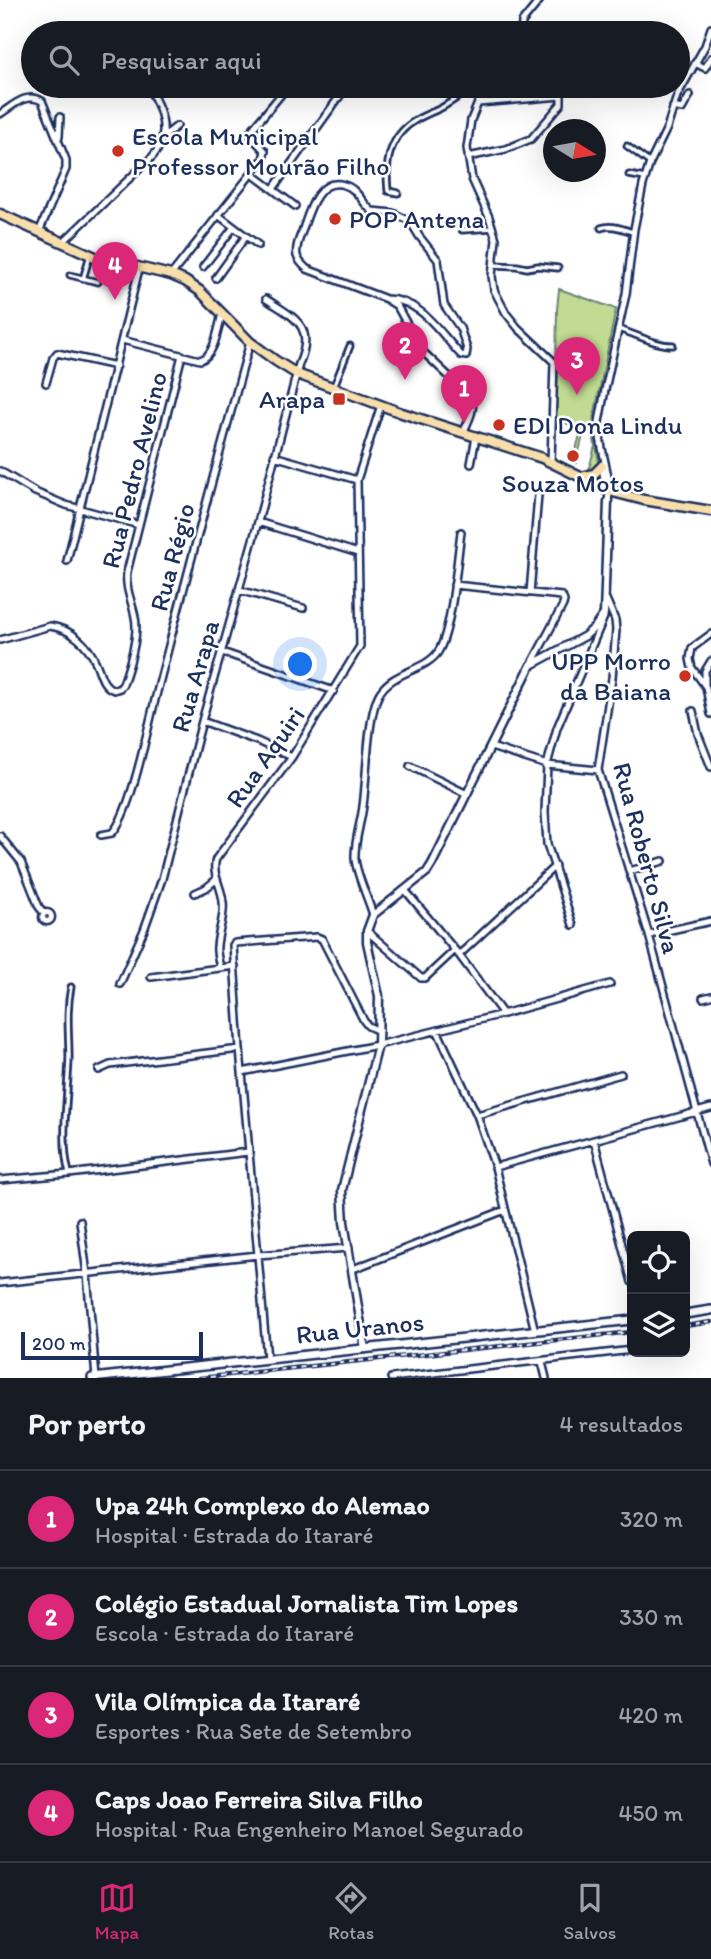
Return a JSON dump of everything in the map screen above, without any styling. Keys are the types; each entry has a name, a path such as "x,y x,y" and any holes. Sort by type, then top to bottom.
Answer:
{"main road":[{"path":"0,214 90,255 185,281 200,291 250,342 297,374 476,438 512,447 551,462 607,491 711,511"},
{"path":"580,477 594,474 603,462"},
{"path":"690,1313 711,1310"},
{"name":"Rua Uranos","path":"94,1378 627,1321"}],"street":[{"path":"528,21 540,0"},
{"path":"690,71 711,28"},
{"path":"695,63 705,68 711,58"},
{"path":"0,114 25,98"},
{"path":"33,98 39,99 44,105 66,160 66,169 39,232"},
{"path":"62,243 153,156 161,145 162,114 153,98"},
{"path":"171,275 265,153 250,132 278,98"},
{"path":"273,189 338,98"},
{"path":"398,193 388,191 386,173 388,157 397,136 416,120 458,98"},
{"path":"480,98 471,120 468,139 472,178 493,228 496,246 492,276 494,290 517,328 554,362 551,462"},
{"path":"478,103 537,98"},
{"path":"468,157 506,149 531,139 559,106 561,98"},
{"path":"573,925 547,844 547,765 557,727 604,614 608,501 599,422 629,275 633,232 645,178 667,128 676,98"},
{"path":"673,107 681,110 688,98"},
{"path":"59,140 60,117"},
{"path":"163,137 177,126"},
{"path":"627,146 650,163"},
{"path":"251,173 295,206"},
{"path":"629,175 645,178"},
{"path":"386,299 403,300 418,309 465,360 467,349 461,332 444,305 439,263 412,223 393,213 372,211 349,186 329,185 318,194 310,209 297,248 298,259 307,269 386,299 397,306 421,350 471,397 473,407 463,433"},
{"path":"218,215 258,245"},
{"path":"203,267 234,227"},
{"path":"601,228 615,227 633,232"},
{"path":"462,230 493,228"},
{"path":"216,278 246,236"},
{"path":"83,279 90,255"},
{"path":"494,265 558,268"},
{"path":"68,561 139,269"},
{"path":"70,275 98,282"},
{"name":"Rua Arapa","path":"120,984 144,930 162,879 202,721 306,343 302,327 297,320 266,299"},
{"path":"122,340 200,360 207,357 222,314"},
{"path":"618,328 648,340 673,345"},
{"name":"Rua Régio","path":"101,835 112,833 120,824 133,784 250,342"},
{"path":"334,388 350,346"},
{"path":"46,383 52,358 57,353 116,366"},
{"name":"Rua Pedro Avelino","path":"0,640 50,626 58,628 74,635 83,643 98,666 105,684 114,690 120,688 135,636 135,617 126,582 182,355"},
{"name":"Rua Aquiri","path":"220,968 216,945 224,906 214,864 219,853 292,757 358,652 361,639 357,480 381,405"},
{"path":"471,464 476,438"},
{"path":"274,456 357,480"},
{"path":"0,471 35,492 80,510 139,525"},
{"path":"530,593 538,495"},
{"path":"258,522 359,553"},
{"path":"373,915 356,864 355,853 365,796 375,707 378,696 387,684 430,661 439,651 447,625 461,532"},
{"path":"365,1349 342,1205 342,1190 378,1045 379,996 367,931 373,915 430,868 563,605 562,596 454,585"},
{"path":"239,590 303,608"},
{"name":"Rua Roberto Silva","path":"606,599 615,620 616,630 612,678 598,770 649,935 711,1164"},
{"path":"531,665 585,636 604,614"},
{"path":"705,684 692,668 690,654 695,645 711,634"},
{"path":"222,652 334,691"},
{"path":"711,661 705,671 711,714"},
{"path":"692,711 711,767"},
{"path":"202,721 292,757"},
{"path":"491,747 547,765 598,770"},
{"path":"410,766 467,793"},
{"path":"0,836 21,862 38,907 44,913"},
{"path":"630,871 663,861"},
{"path":"367,931 421,978 425,978 555,866"},
{"path":"195,893 217,878"},
{"path":"405,890 457,952 503,1014"},
{"path":"649,935 711,921"},
{"path":"267,1359 233,945 317,937 322,939 364,1021 379,1031"},
{"path":"151,977 235,966"},
{"path":"242,1072 378,1045 610,984"},
{"path":"69,1174 65,1125 69,1061 67,1024 71,987"},
{"path":"703,998 711,996"},
{"path":"437,1030 477,1115 495,1167 535,1331"},
{"path":"99,1070 110,1065 240,1049"},
{"path":"477,1115 621,1074"},
{"path":"495,1167 711,1108"},
{"path":"594,1140 627,1263"},
{"path":"0,1180 248,1152"},
{"path":"353,1269 505,1210"},
{"path":"80,1221 87,1274 94,1378"},
{"path":"0,1283 258,1255 349,1248"},
{"path":"391,1378 457,1374 627,1351"},
{"path":"542,1362 546,1378"}],"green space":[{"path":"559,289 616,309 593,430 585,428 576,463 573,461 582,427 555,421"},
{"path":"593,430 599,465 593,470 589,469 595,446"}],"railway":[{"path":"690,1325 711,1322"},
{"path":"200,1378 627,1333"}],"place":[{"name":"Escola Municipal Professor Mourão Filho","path":"118,151"},
{"name":"POP Antena","path":"335,219"},
{"name":"Caps Joao Ferreira Silva Filho","path":"115,300"},
{"name":"Colégio Estadual Jornalista Tim Lopes","path":"405,380"},
{"name":"Vila Olímpica da Itararé","path":"577,395"},
{"name":"Arapa","path":"339,399"},
{"name":"Upa 24h Complexo do Alemao","path":"464,423"},
{"name":"EDI Dona Lindu","path":"499,425"},
{"name":"Souza Motos","path":"573,456"},
{"name":"UPP Morro da Baiana","path":"685,676"}]}
